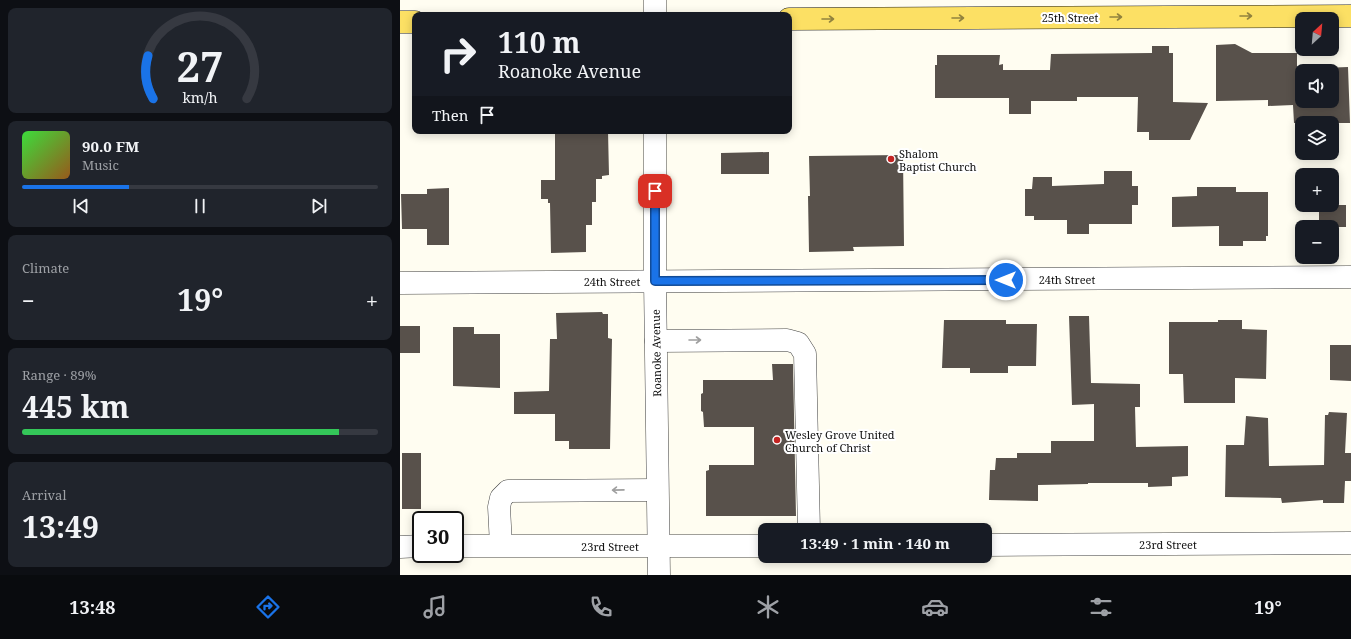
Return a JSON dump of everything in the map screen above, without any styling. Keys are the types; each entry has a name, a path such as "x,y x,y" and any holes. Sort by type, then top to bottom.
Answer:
{"main road":[{"name":"25th Street","path":"792,19 1351,16"},
{"path":"400,22 412,22"}],"street":[{"path":"655,0 655,12"},
{"name":"Roanoke Avenue","path":"655,134 655,281 659,575"},
{"name":"24th Street","path":"400,283 1351,277"},
{"path":"656,341 787,340 798,343 805,354 809,523"},
{"path":"501,546 499,507 501,498 508,491 657,490"},
{"name":"23rd Street","path":"992,545 1351,543"},
{"path":"400,547 412,546"},
{"name":"23rd Street","path":"464,546 758,546"}],"building":[{"path":"1235,44 1252,53 1295,53 1295,56 1297,56 1297,64 1295,64 1295,108 1339,108 1339,67 1348,67 1350,123 1339,123 1339,116 1295,116 1294,123 1293,105 1268,106 1268,100 1216,101 1216,45"},
{"path":"1152,46 1169,46 1169,53 1173,53 1173,102 1208,103 1190,140 1149,140 1149,132 1137,132 1138,97 1077,97 1077,101 1031,101 1031,114 1009,114 1009,98 935,98 935,65 937,65 937,55 1000,55 999,65 1003,64 1003,70 1050,70 1051,54 1152,53"},
{"path":"555,134 608,134 609,175 602,176 602,179 596,179 596,202 592,202 592,225 586,225 586,252 551,253 550,203 548,203 548,199 541,199 541,180 555,180"},
{"path":"769,152 769,174 721,174 721,153"},
{"path":"903,155 904,246 853,247 854,251 809,252 809,156"},
{"path":"1104,171 1132,171 1132,186 1138,186 1138,205 1132,205 1132,224 1089,224 1089,234 1067,234 1067,220 1034,220 1034,216 1025,216 1025,189 1032,189 1033,177 1052,177 1052,186 1104,184"},
{"path":"1197,187 1236,187 1236,192 1268,192 1268,236 1266,236 1266,241 1243,241 1243,246 1219,246 1219,226 1172,227 1172,197 1197,196"},
{"path":"449,188 449,245 427,245 427,229 402,229 401,194 427,194 427,189"},
{"path":"1339,205 1346,205 1346,227 1339,227 1339,220 1319,220 1319,212 1339,212"},
{"path":"602,312 603,314 608,314 608,338 612,339 610,449 569,449 569,441 555,441 555,414 514,414 514,392 549,391 550,339 557,339 556,313"},
{"path":"1069,316 1089,316 1091,383 1140,384 1140,407 1135,407 1136,447 1188,446 1188,476 1172,477 1172,486 1148,487 1148,483 1038,485 1038,501 989,500 990,470 995,470 996,458 1017,458 1017,453 1051,453 1051,441 1094,441 1094,404 1072,405"},
{"path":"944,320 1006,320 1006,324 1037,324 1036,366 1008,366 1008,373 970,373 970,368 942,368"},
{"path":"1218,320 1242,320 1242,329 1267,330 1266,379 1235,378 1235,403 1184,403 1183,374 1169,374 1169,322 1218,322"},
{"path":"400,326 420,326 420,353 400,353"},
{"path":"453,327 474,327 474,334 500,334 500,388 453,386"},
{"path":"1330,345 1351,345 1351,381 1330,380"},
{"name":"Wesley Grove United Church of Christ","path":"772,364 793,364 796,516 706,516 706,471 709,470 709,465 754,465 754,427 704,427 703,412 701,411 703,380 773,380"},
{"path":"1329,412 1347,413 1345,453 1351,453 1351,481 1345,481 1344,503 1323,503 1323,500 1282,503 1281,498 1225,497 1226,445 1244,445 1246,416 1268,418 1269,466 1324,465 1325,415 1328,415"},
{"path":"402,453 421,453 421,509 402,509"}],"place":[{"name":"Shalom Baptist Church","path":"891,159"},
{"name":"Wesley Grove United Church of Christ","path":"777,440"}],"route":[{"path":"655,191 655,281 1006,280"}]}
